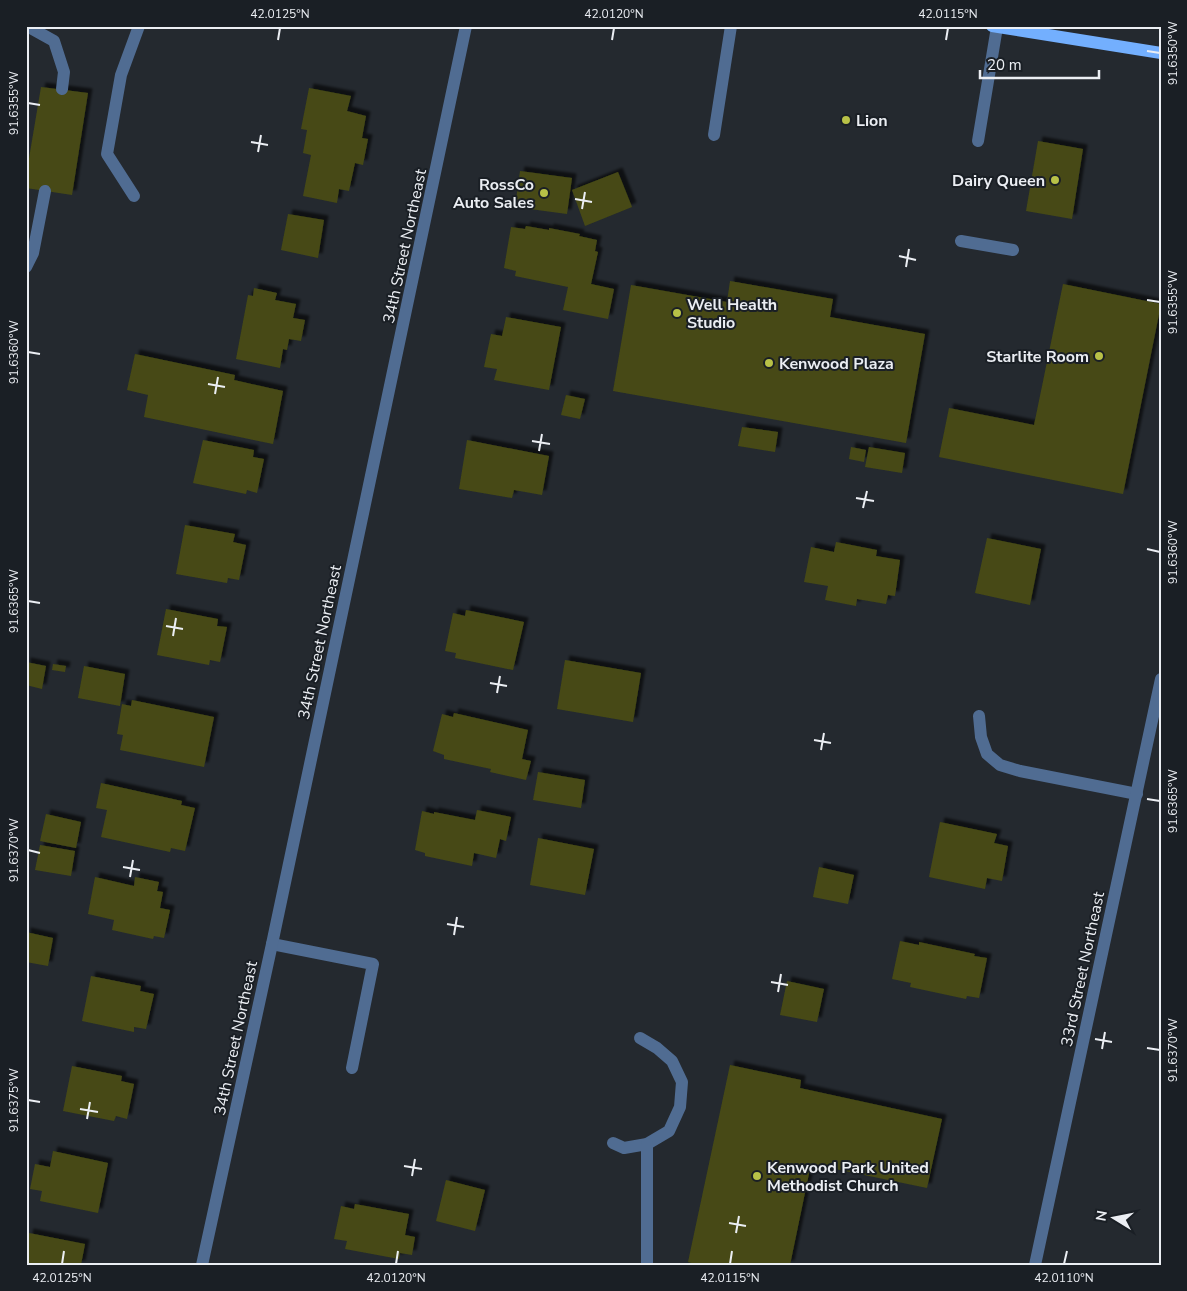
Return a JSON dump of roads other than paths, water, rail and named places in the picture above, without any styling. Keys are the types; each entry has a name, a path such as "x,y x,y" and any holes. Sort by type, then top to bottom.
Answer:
{"main road":[{"path":"995,27 1161,53"}],"street":[{"path":"28,26 54,41 64,72 62,89"},
{"path":"134,196 106,154 121,75 139,26"},
{"name":"34th Street Northeast","path":"202,1265 272,944 466,26"},
{"path":"714,135 731,26"},
{"path":"978,141 995,27"},
{"path":"26,267 33,253 45,190"},
{"path":"961,241 1013,250"},
{"name":"33rd Street Northeast","path":"1035,1265 1161,679"},
{"path":"979,716 981,737 987,754 1000,765 1020,771 1137,794"},
{"path":"272,944 373,964 352,1068"},
{"path":"612,1143 624,1148 647,1144 670,1131 680,1107 682,1082 672,1061 657,1048 640,1038"},
{"path":"647,1144 647,1265"}],"place":[{"name":"Lion","path":"846,120"},
{"name":"Dairy Queen","path":"1055,180"},
{"name":"RossCo Auto Sales","path":"544,193"},
{"name":"Well Health Studio","path":"677,313"},
{"name":"Starlite Room","path":"1099,356"},
{"name":"Kenwood Plaza","path":"769,363"},
{"name":"Kenwood Park United Methodist Church","path":"757,1176"}]}
